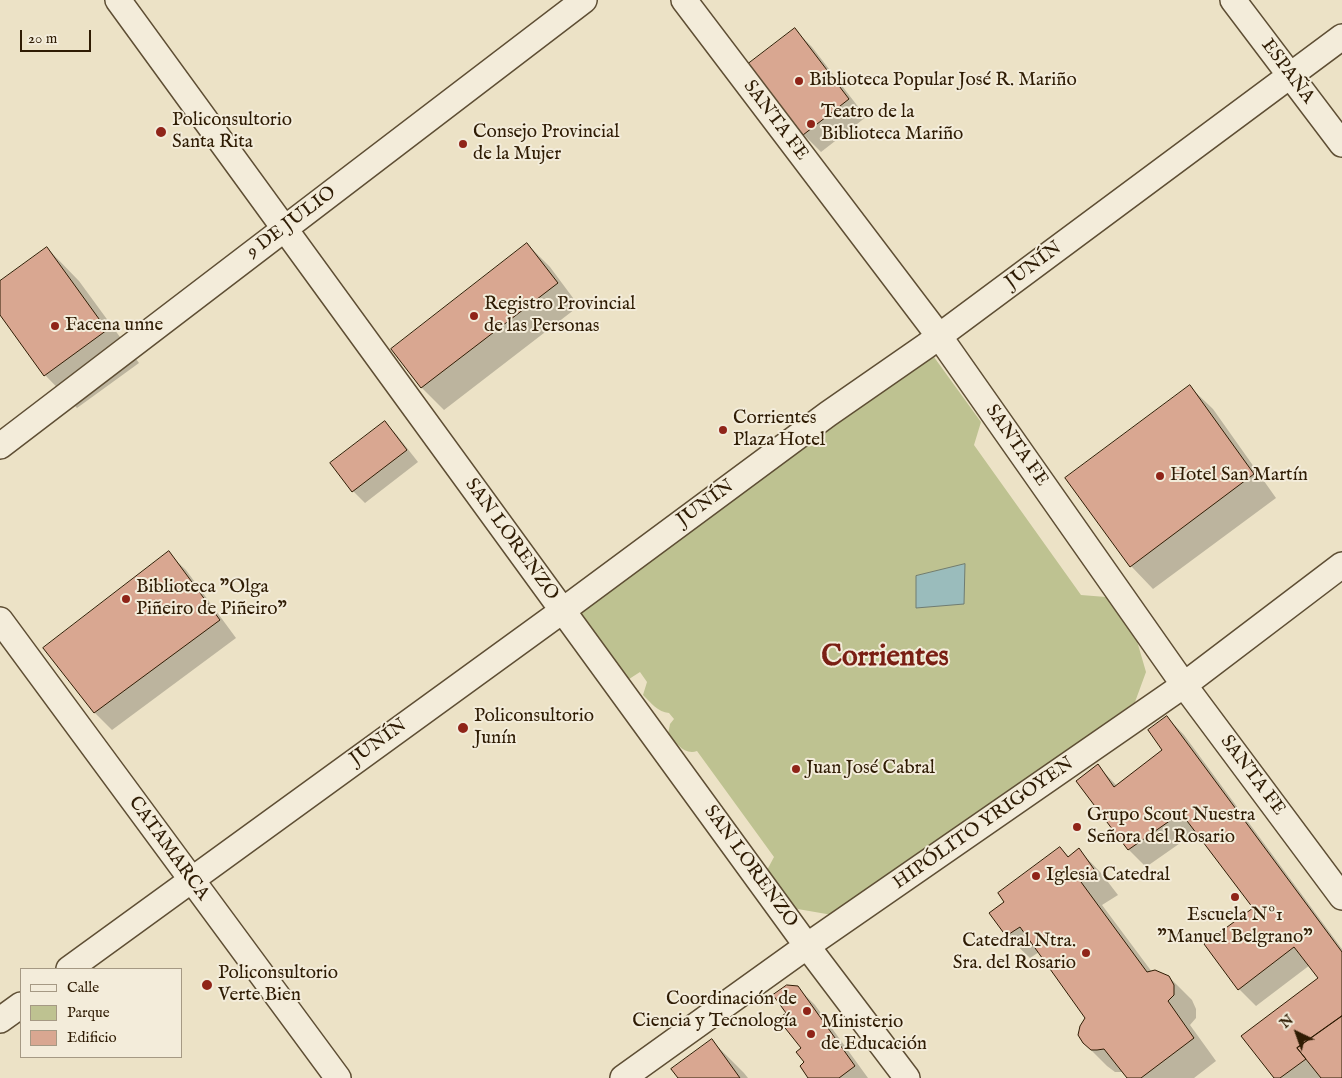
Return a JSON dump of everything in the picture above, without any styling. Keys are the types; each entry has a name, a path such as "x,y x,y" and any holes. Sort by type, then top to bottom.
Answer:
{"street":[{"name":"SAN LORENZO","path":"118,0 807,946 907,1078"},
{"name":"9 DE JULIO","path":"0,446 584,0"},
{"name":"SANTA FE","path":"684,0 939,336 1184,685 1342,897"},
{"name":"ESPAÑA","path":"1233,0 1342,144"},
{"name":"JUNÍN","path":"70,968 562,611 828,414 939,336 1342,38"},
{"name":"HIPÓLITO YRIGOYEN","path":"623,1078 807,946 1184,685 1342,565"},
{"name":"CATAMARCA","path":"0,620 338,1078"},
{"path":"0,1020 20,1006"}],"green space":[{"path":"926,346 981,422 974,445 1081,595 1106,597 1137,641 1146,672 1135,702 838,916 792,908 766,872 774,857 697,751 688,752 684,750 668,734 670,724 674,719 669,713 655,707 643,695 647,682 640,672 626,681 571,604"}],"water":[{"path":"965,564 964,604 916,608 916,576"}],"building":[{"name":"Biblioteca Popular José R. Mariño","path":"795,28 849,99 803,135 748,64"},
{"name":"Registro Provincial de las Personas","path":"527,243 558,283 421,388 391,349"},
{"name":"Facena unne","path":"47,247 107,330 44,376 0,315 0,281"},
{"name":"Hotel San Martín","path":"1190,385 1254,474 1130,567 1065,478"},
{"path":"385,421 407,450 352,492 330,463"},
{"path":"169,551 220,620 94,713 43,648"},
{"name":"Escuela Nº1 \"Manuel Belgrano\"","path":"1167,716 1342,952 1342,1016 1297,1048 1306,1059 1280,1078 1274,1078 1241,1036 1318,978 1294,947 1238,990 1204,944 1253,908 1181,813 1128,850 1076,781 1098,764 1114,787 1162,750 1148,730"},
{"name":"Catedral Ntra. Sra. del Rosario","path":"1060,847 1068,857 1079,848 1096,872 1081,882 1147,972 1155,970 1169,976 1174,985 1174,995 1168,1001 1194,1038 1141,1078 1127,1078 1104,1049 1091,1050 1083,1043 1078,1035 1080,1026 1085,1018 1020,927 1006,936 989,913 1004,902 998,893"},
{"name":"Ministerio de Educación","path":"787,985 798,986 855,1066 839,1078 808,1078 800,1066 804,1062 796,1052 801,1048 778,1019 786,1013 773,995"},
{"path":"1342,1016 1342,1078 1321,1078 1297,1048"},
{"path":"712,1039 740,1078 678,1078 671,1069"}],"place":[{"name":"Biblioteca Popular José R. Mariño","path":"799,81"},
{"name":"Teatro de la Biblioteca Mariño","path":"811,124"},
{"name":"Policonsultorio Santa Rita","path":"161,132"},
{"name":"Consejo Provincial de la Mujer","path":"463,144"},
{"name":"Registro Provincial de las Personas","path":"474,316"},
{"name":"Facena unne","path":"55,326"},
{"name":"Corrientes Plaza Hotel","path":"723,430"},
{"name":"Hotel San Martín","path":"1160,476"},
{"name":"Biblioteca \"Olga Piñeiro de Piñeiro\"","path":"126,599"},
{"name":"Policonsultorio Junín","path":"463,728"},
{"name":"Juan José Cabral","path":"796,769"},
{"name":"Grupo Scout Nuestra Señora del Rosario","path":"1077,827"},
{"name":"Iglesia Catedral","path":"1036,876"},
{"name":"Escuela Nº1 \"Manuel Belgrano\"","path":"1235,897"},
{"name":"Catedral Ntra. Sra. del Rosario","path":"1086,953"},
{"name":"Policonsultorio Verte Bien","path":"207,985"},
{"name":"Coordinación de Ciencia y Tecnología","path":"807,1011"},
{"name":"Ministerio de Educación","path":"811,1034"}],"district":[{"name":"Corrientes","path":"885,659"}]}
